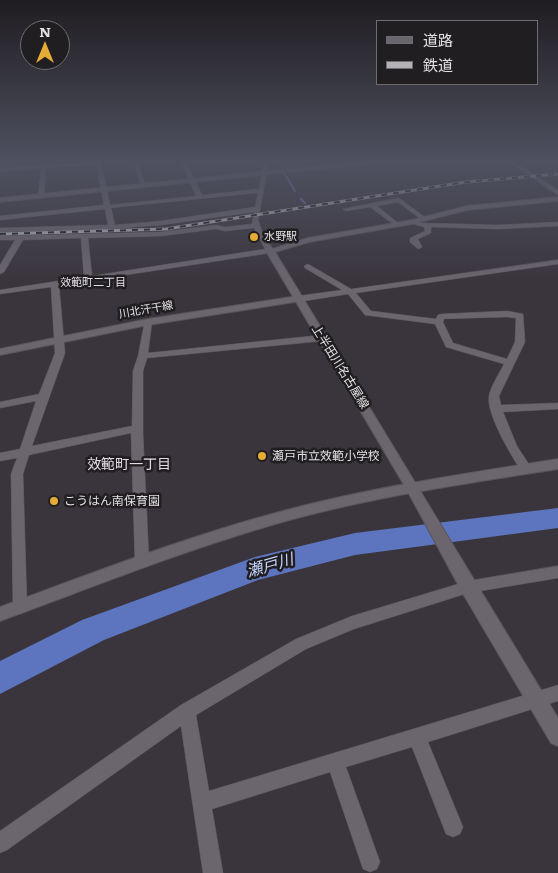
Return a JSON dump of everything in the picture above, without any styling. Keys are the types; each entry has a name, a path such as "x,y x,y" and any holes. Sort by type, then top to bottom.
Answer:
{"street":[{"path":"107,203 112,227"},
{"path":"0,218 152,203"},
{"path":"259,203 256,213 256,226 270,251"},
{"path":"346,209 384,203"},
{"path":"402,203 426,222 429,232 414,238 414,242 418,247"},
{"path":"426,222 467,208 527,203"},
{"path":"372,205 396,224"},
{"path":"0,230 112,227 161,223 258,209"},
{"path":"0,292 270,251 308,240 412,222 498,228 558,224"},
{"path":"0,238 161,234 256,226"},
{"path":"84,236 88,279"},
{"path":"0,272 20,238"},
{"name":"上半田川名古屋線","path":"270,251 412,487 468,587 558,736"},
{"path":"298,299 352,293 558,262"},
{"path":"308,266 352,293 368,313 439,322"},
{"path":"20,607 17,474 43,396 60,353 55,285"},
{"name":"川北汗干線","path":"0,352 59,338 148,322 298,299"},
{"path":"439,322 441,317 448,316 507,314 520,316 520,342 494,396 496,409 512,447 526,469"},
{"path":"142,562 138,371 143,356 148,322"},
{"path":"439,322 449,345 511,363"},
{"path":"143,356 322,338"},
{"path":"0,405 43,396"},
{"path":"496,409 558,406"},
{"path":"0,457 138,428"},
{"path":"0,614 142,562 272,520 412,487 558,464"},
{"path":"0,843 187,712 301,644 352,622 468,587 558,572"},
{"path":"202,803 558,693"},
{"path":"187,712 213,873"},
{"path":"417,736 452,827"},
{"path":"335,762 370,862"}],"waterway":[{"name":"瀬戸川","path":"0,678 93,630 255,569 355,544 558,518"}],"railway":[{"path":"0,234 166,229 334,203"}],"place":[{"name":"水野駅","path":"254,237"},
{"name":"瀬戸市立效範小学校","path":"262,456"},
{"name":"こうはん南保育園","path":"54,501"}],"district":[{"name":"效範町二丁目","path":"93,283"},
{"name":"效範町一丁目","path":"129,465"}]}
